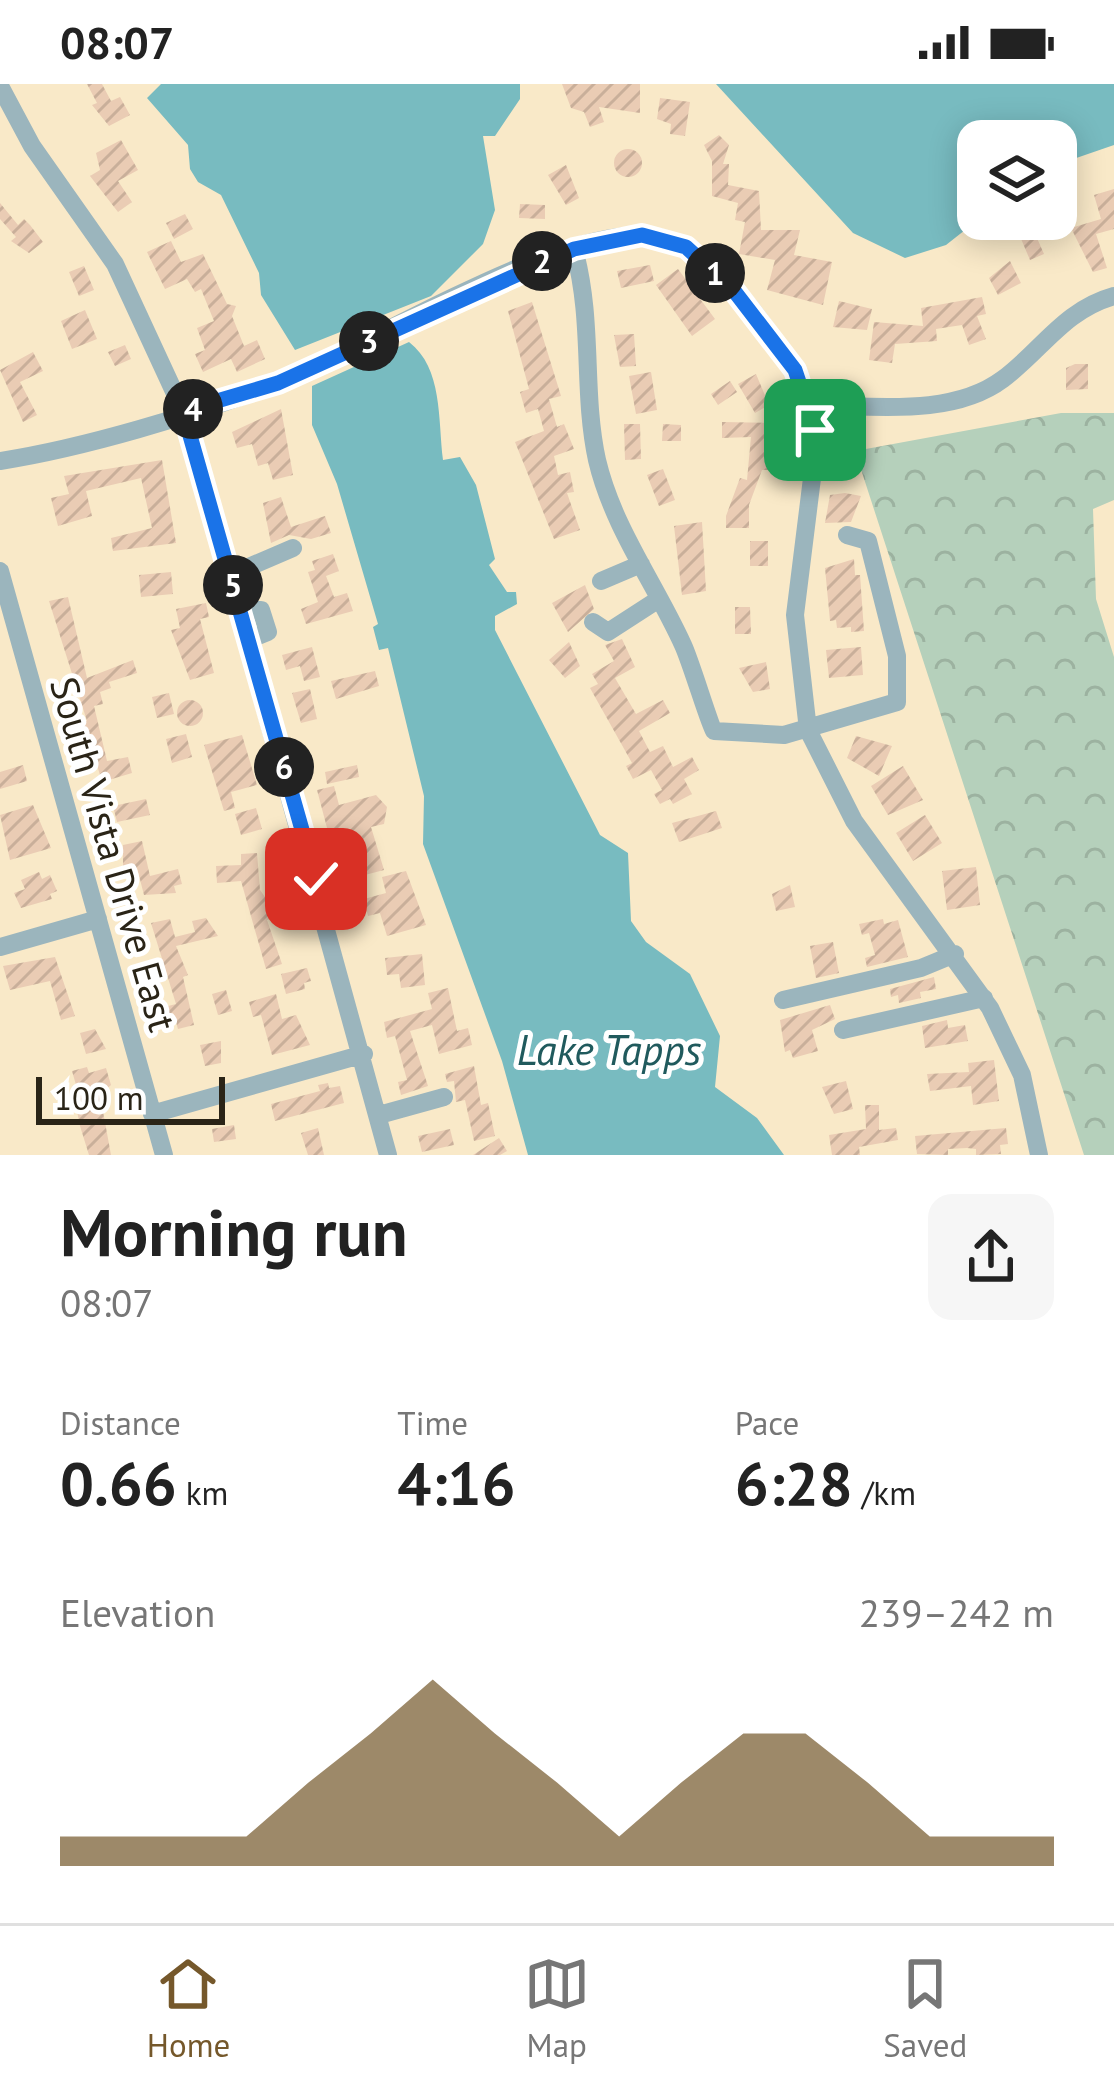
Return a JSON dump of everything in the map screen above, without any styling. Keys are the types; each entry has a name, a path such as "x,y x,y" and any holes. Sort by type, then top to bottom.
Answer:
{"street":[{"path":"0,86 32,146 115,264 183,411 364,1054 388,1155"},
{"path":"0,461 278,383 574,249 642,235 686,247 767,329 810,405 814,460 794,615 808,730 854,821 984,998 1022,1076 1039,1155"},
{"path":"574,249 588,307 596,455 608,502 703,688 714,731 759,736 808,730 897,702 897,656 868,541 847,535"},
{"path":"810,405 932,404 967,397 999,383 1084,306 1114,296"},
{"path":"230,574 269,563 293,548"},
{"path":"601,581 640,565"},
{"name":"South Vista Drive East","path":"0,571 164,1155"},
{"path":"593,622 608,632 659,599"},
{"path":"0,946 98,919"},
{"path":"783,1000 921,968 955,954"},
{"path":"843,1030 984,998"},
{"path":"152,1114 364,1054"},
{"path":"379,1115 444,1097"}],"green space":[{"path":"1061,413 1114,413 1114,500 1093,509 1096,599 1114,657 1114,1155 1084,1155 855,451"}],"water":[{"path":"161,84 520,84 520,99 495,136 483,136 495,210 483,244 431,296 295,350 261,295 259,273 221,195 198,182 190,169 188,145 147,98"},
{"path":"716,84 1114,84 1114,145 1077,158 1077,120 957,120 957,236 946,245 905,258 853,233"},
{"name":"Lake Tapps","path":"409,342 433,380 443,460 460,457 476,485 495,559 489,565 507,592 516,592 517,604 495,616 495,630 600,835 628,853 631,921 646,942 690,974 720,1036 715,1087 757,1118 784,1155 528,1155 502,1061 423,844 424,796 388,648 379,650 373,627 378,624 337,484 312,425 312,386"}],"building":[{"path":"87,84 102,84 111,101 120,97 130,115 109,126 92,105 97,103"},
{"path":"562,84 640,84 640,113 599,107 604,122 590,127 584,112 571,108"},
{"path":"660,98 690,102 685,136 670,134 671,124 657,119"},
{"path":"719,135 729,145 723,164 729,164 728,185 759,191 761,230 800,230 794,255 832,262 823,305 767,290 775,260 739,254 745,222 735,220 738,203 712,196 712,161 704,145"},
{"path":"121,140 138,170 118,181 132,202 118,212 90,176 100,170 96,153"},
{"path":"628,149 638,153 642,163 638,173 628,177 618,173 614,163 618,153"},
{"path":"566,165 579,198 566,205 548,175"},
{"path":"1114,189 1114,229 1096,234 1107,268 1093,272 1077,240 1077,226 1101,219 1094,195"},
{"path":"0,203 18,225 24,219 43,242 29,253 11,241 16,237 0,219"},
{"path":"520,204 545,205 545,219 519,218"},
{"path":"185,214 193,229 174,239 166,223"},
{"path":"1022,240 1038,240 1044,254 1030,260"},
{"path":"171,241 181,262 203,254 227,304 236,306 232,316 244,346 257,340 265,359 237,372 231,359 203,372 195,354 205,350 197,328 214,321 201,289 195,292 187,279 165,289 147,252"},
{"path":"1010,261 1021,283 998,295 989,278"},
{"path":"650,265 654,281 621,288 617,271"},
{"path":"84,266 94,290 79,296 69,272"},
{"path":"678,269 715,319 692,336 656,285"},
{"path":"982,297 986,314 977,316 986,339 969,345 962,325 936,329 937,341 895,344 892,363 869,360 874,322 923,326 921,308"},
{"path":"839,301 872,309 867,330 833,327"},
{"path":"532,302 561,396 549,399 557,427 564,424 574,449 554,456 558,475 570,472 574,492 567,493 580,530 554,539 515,442 544,431 538,409 526,413 520,392 529,389 508,311"},
{"path":"85,310 97,339 72,349 61,321"},
{"path":"634,334 636,366 620,367 614,335"},
{"path":"125,345 131,359 115,366 108,352"},
{"path":"33,352 43,371 20,382 37,415 23,422 0,370"},
{"path":"1088,364 1088,389 1066,390 1066,368"},
{"path":"651,372 657,410 636,414 629,376"},
{"path":"756,374 769,405 755,413 738,384"},
{"path":"730,381 737,392 718,405 711,394"},
{"path":"281,409 293,475 273,480 268,463 258,466 252,444 237,448 232,432"},
{"path":"722,422 773,423 769,470 762,470 749,505 749,528 726,528 726,516 740,478 747,480 751,437 722,438"},
{"path":"624,424 640,424 641,459 625,460"},
{"path":"663,424 681,425 681,441 662,441"},
{"path":"162,460 176,543 113,551 111,538 152,528 141,478 86,491 92,516 58,526 51,498 69,494 64,476"},
{"path":"663,469 675,500 659,506 647,475"},
{"path":"830,495 861,496 851,522 825,523"},
{"path":"281,497 291,527 325,516 331,533 311,539 289,535 271,543 263,503"},
{"path":"702,522 706,591 682,595 674,526"},
{"path":"750,541 768,541 768,566 750,566"},
{"path":"333,554 339,571 326,576 334,597 347,593 353,611 306,624 301,609 318,602 308,572 315,570 312,561"},
{"path":"854,559 855,575 860,575 864,631 851,632 851,627 837,628 836,620 830,621 825,568"},
{"path":"171,572 173,594 141,597 139,575"},
{"path":"585,585 594,609 568,632 552,603"},
{"path":"68,597 87,678 133,660 137,673 109,682 111,688 100,692 103,704 94,706 107,761 128,757 132,773 102,782 92,748 87,749 80,722 87,721 49,601"},
{"path":"206,603 209,617 200,619 214,673 190,680 171,630 180,628 176,609"},
{"path":"735,607 750,607 751,634 735,634"},
{"path":"622,639 635,667 615,678 636,714 663,700 670,713 639,731 650,752 663,746 673,767 692,757 699,770 684,779 692,794 673,804 670,799 660,804 654,794 662,790 651,770 633,779 626,766 632,763 590,688 598,684 592,674 614,661 605,645"},
{"path":"569,642 580,666 565,678 549,660"},
{"path":"312,647 320,677 304,681 300,666 286,670 282,655"},
{"path":"861,647 863,675 829,678 826,650"},
{"path":"766,662 770,689 753,692 739,668"},
{"path":"375,671 379,686 336,699 331,681"},
{"path":"310,689 317,719 301,723 292,693"},
{"path":"169,693 174,714 157,718 152,697"},
{"path":"190,700 203,713 190,726 177,713"},
{"path":"186,734 192,757 172,763 166,739"},
{"path":"242,735 257,785 231,792 235,808 224,811 204,745"},
{"path":"856,736 892,746 879,776 847,758"},
{"path":"23,765 27,781 0,789 0,772"},
{"path":"357,765 359,777 327,784 325,772"},
{"path":"903,766 923,800 888,815 871,786"},
{"path":"334,786 339,805 376,795 387,807 384,824 371,827 384,870 361,876 349,838 331,843 317,790"},
{"path":"146,799 150,815 117,822 113,806"},
{"path":"33,805 51,848 10,860 0,815"},
{"path":"256,808 262,829 241,835 235,814"},
{"path":"716,811 722,828 679,842 672,823"},
{"path":"925,815 942,843 913,861 896,833"},
{"path":"142,841 150,876 178,869 182,884 174,886 176,893 144,895 137,868 123,872 123,845"},
{"path":"257,853 260,890 270,904 289,898 293,913 267,920 282,964 266,969 241,881 217,883 216,866 241,865 241,854"},
{"path":"976,867 980,905 947,910 942,871"},
{"path":"406,871 426,925 387,936 380,913 368,916 364,899 386,893 382,877"},
{"path":"39,872 42,879 50,875 57,891 50,894 52,899 21,908 14,893 25,889 21,880"},
{"path":"790,885 795,907 776,911 772,894"},
{"path":"206,918 218,936 176,946 188,975 183,977 194,1025 178,1029 174,1015 162,1018 160,1008 176,1004 151,923 170,919 175,937 195,932 192,921"},
{"path":"883,919 884,924 898,920 908,957 867,967 865,958 875,955 869,933 862,935 859,924"},
{"path":"833,942 839,973 816,978 810,946"},
{"path":"422,954 425,985 401,988 399,974 387,975 385,958"},
{"path":"55,957 75,1016 61,1020 50,981 10,990 3,966"},
{"path":"307,968 311,981 304,983 305,989 286,994 281,974"},
{"path":"934,977 936,989 920,992 921,998 899,1003 898,995 891,997 890,989"},
{"path":"448,988 457,1031 468,1028 472,1045 439,1054 432,1025 410,1031 428,1086 401,1095 398,1082 407,1080 395,1036 387,1038 384,1022 432,1009 428,993"},
{"path":"226,990 232,1011 218,1015 212,994"},
{"path":"276,994 282,1019 296,1015 310,1045 272,1055 261,1015 253,1017 249,1002"},
{"path":"830,1005 835,1019 812,1030 818,1051 793,1058 790,1050 785,1052 780,1020"},
{"path":"947,1020 948,1028 965,1025 968,1041 925,1048 922,1026"},
{"path":"95,1029 106,1049 86,1054 80,1033"},
{"path":"221,1041 221,1063 205,1066 200,1045"},
{"path":"994,1060 999,1101 973,1105 971,1086 930,1091 927,1074 969,1072 968,1063"},
{"path":"474,1066 481,1105 488,1103 495,1136 474,1141 465,1100 456,1102 454,1081 447,1082 445,1074"},
{"path":"87,1067 89,1073 106,1068 111,1085 100,1095 111,1155 89,1155 80,1126 77,1111 83,1109 72,1071"},
{"path":"846,1081 853,1109 834,1114 822,1087"},
{"path":"328,1083 329,1088 340,1086 344,1103 275,1121 271,1104 320,1091 318,1085"},
{"path":"865,1105 879,1105 879,1130 896,1128 898,1140 859,1147 860,1155 832,1155 829,1135 866,1129"},
{"path":"234,1125 236,1139 214,1142 212,1129"},
{"path":"318,1128 324,1155 308,1155 301,1133"},
{"path":"1006,1128 1008,1144 1000,1145 1001,1154 976,1155 976,1149 967,1148 948,1149 948,1155 917,1154 915,1136"},
{"path":"450,1129 454,1145 422,1152 418,1136"},
{"path":"499,1138 507,1151 473,1155"}],"route":[{"path":"316,879 183,411 278,383 470,292 574,249 618,236 642,235 686,247 735,292 795,370 815,430"}]}
